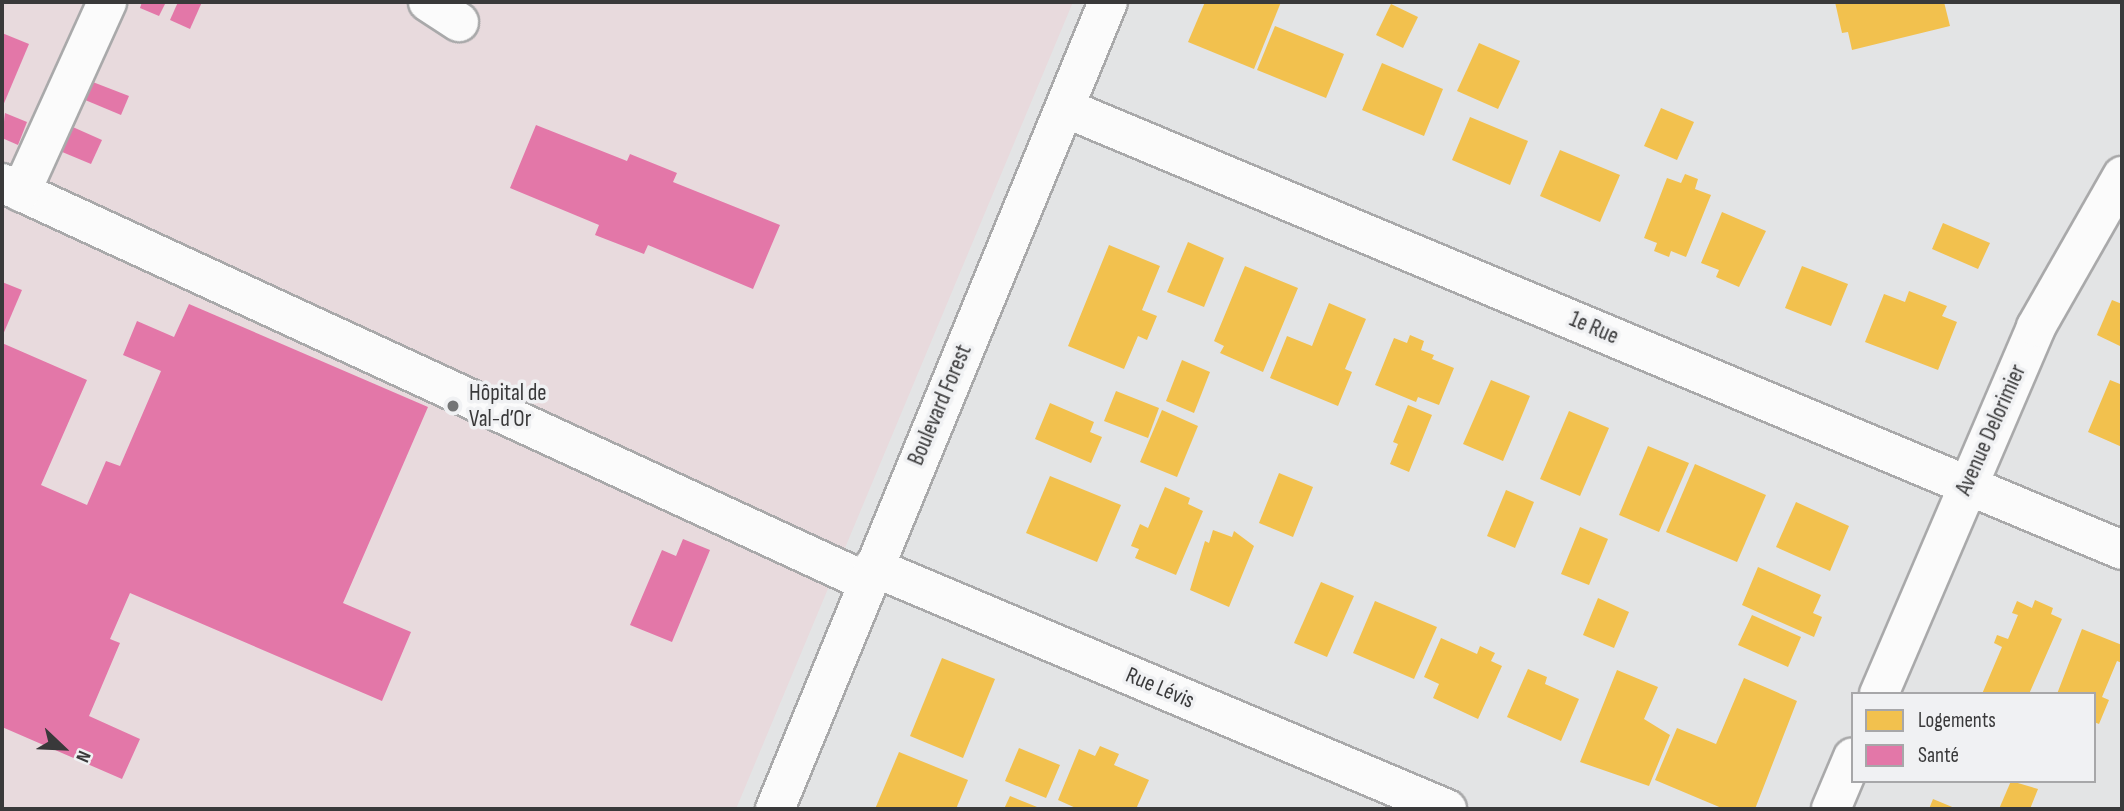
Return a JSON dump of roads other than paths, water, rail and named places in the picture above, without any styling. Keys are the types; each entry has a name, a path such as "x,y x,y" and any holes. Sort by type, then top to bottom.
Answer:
{"street":[{"path":"11,188 107,2"},
{"name":"Boulevard Forest","path":"775,809 1108,2"},
{"name":"1e Rue","path":"1065,108 2122,550"},
{"name":"Avenue Delorimier","path":"1880,692 2036,327 2122,176"},
{"name":"Rue Lévis","path":"11,188 870,574 1447,809"},
{"path":"1831,809 1851,762"}],"place":[{"name":"Hôpital de Val-d’Or","path":"453,406"}]}
